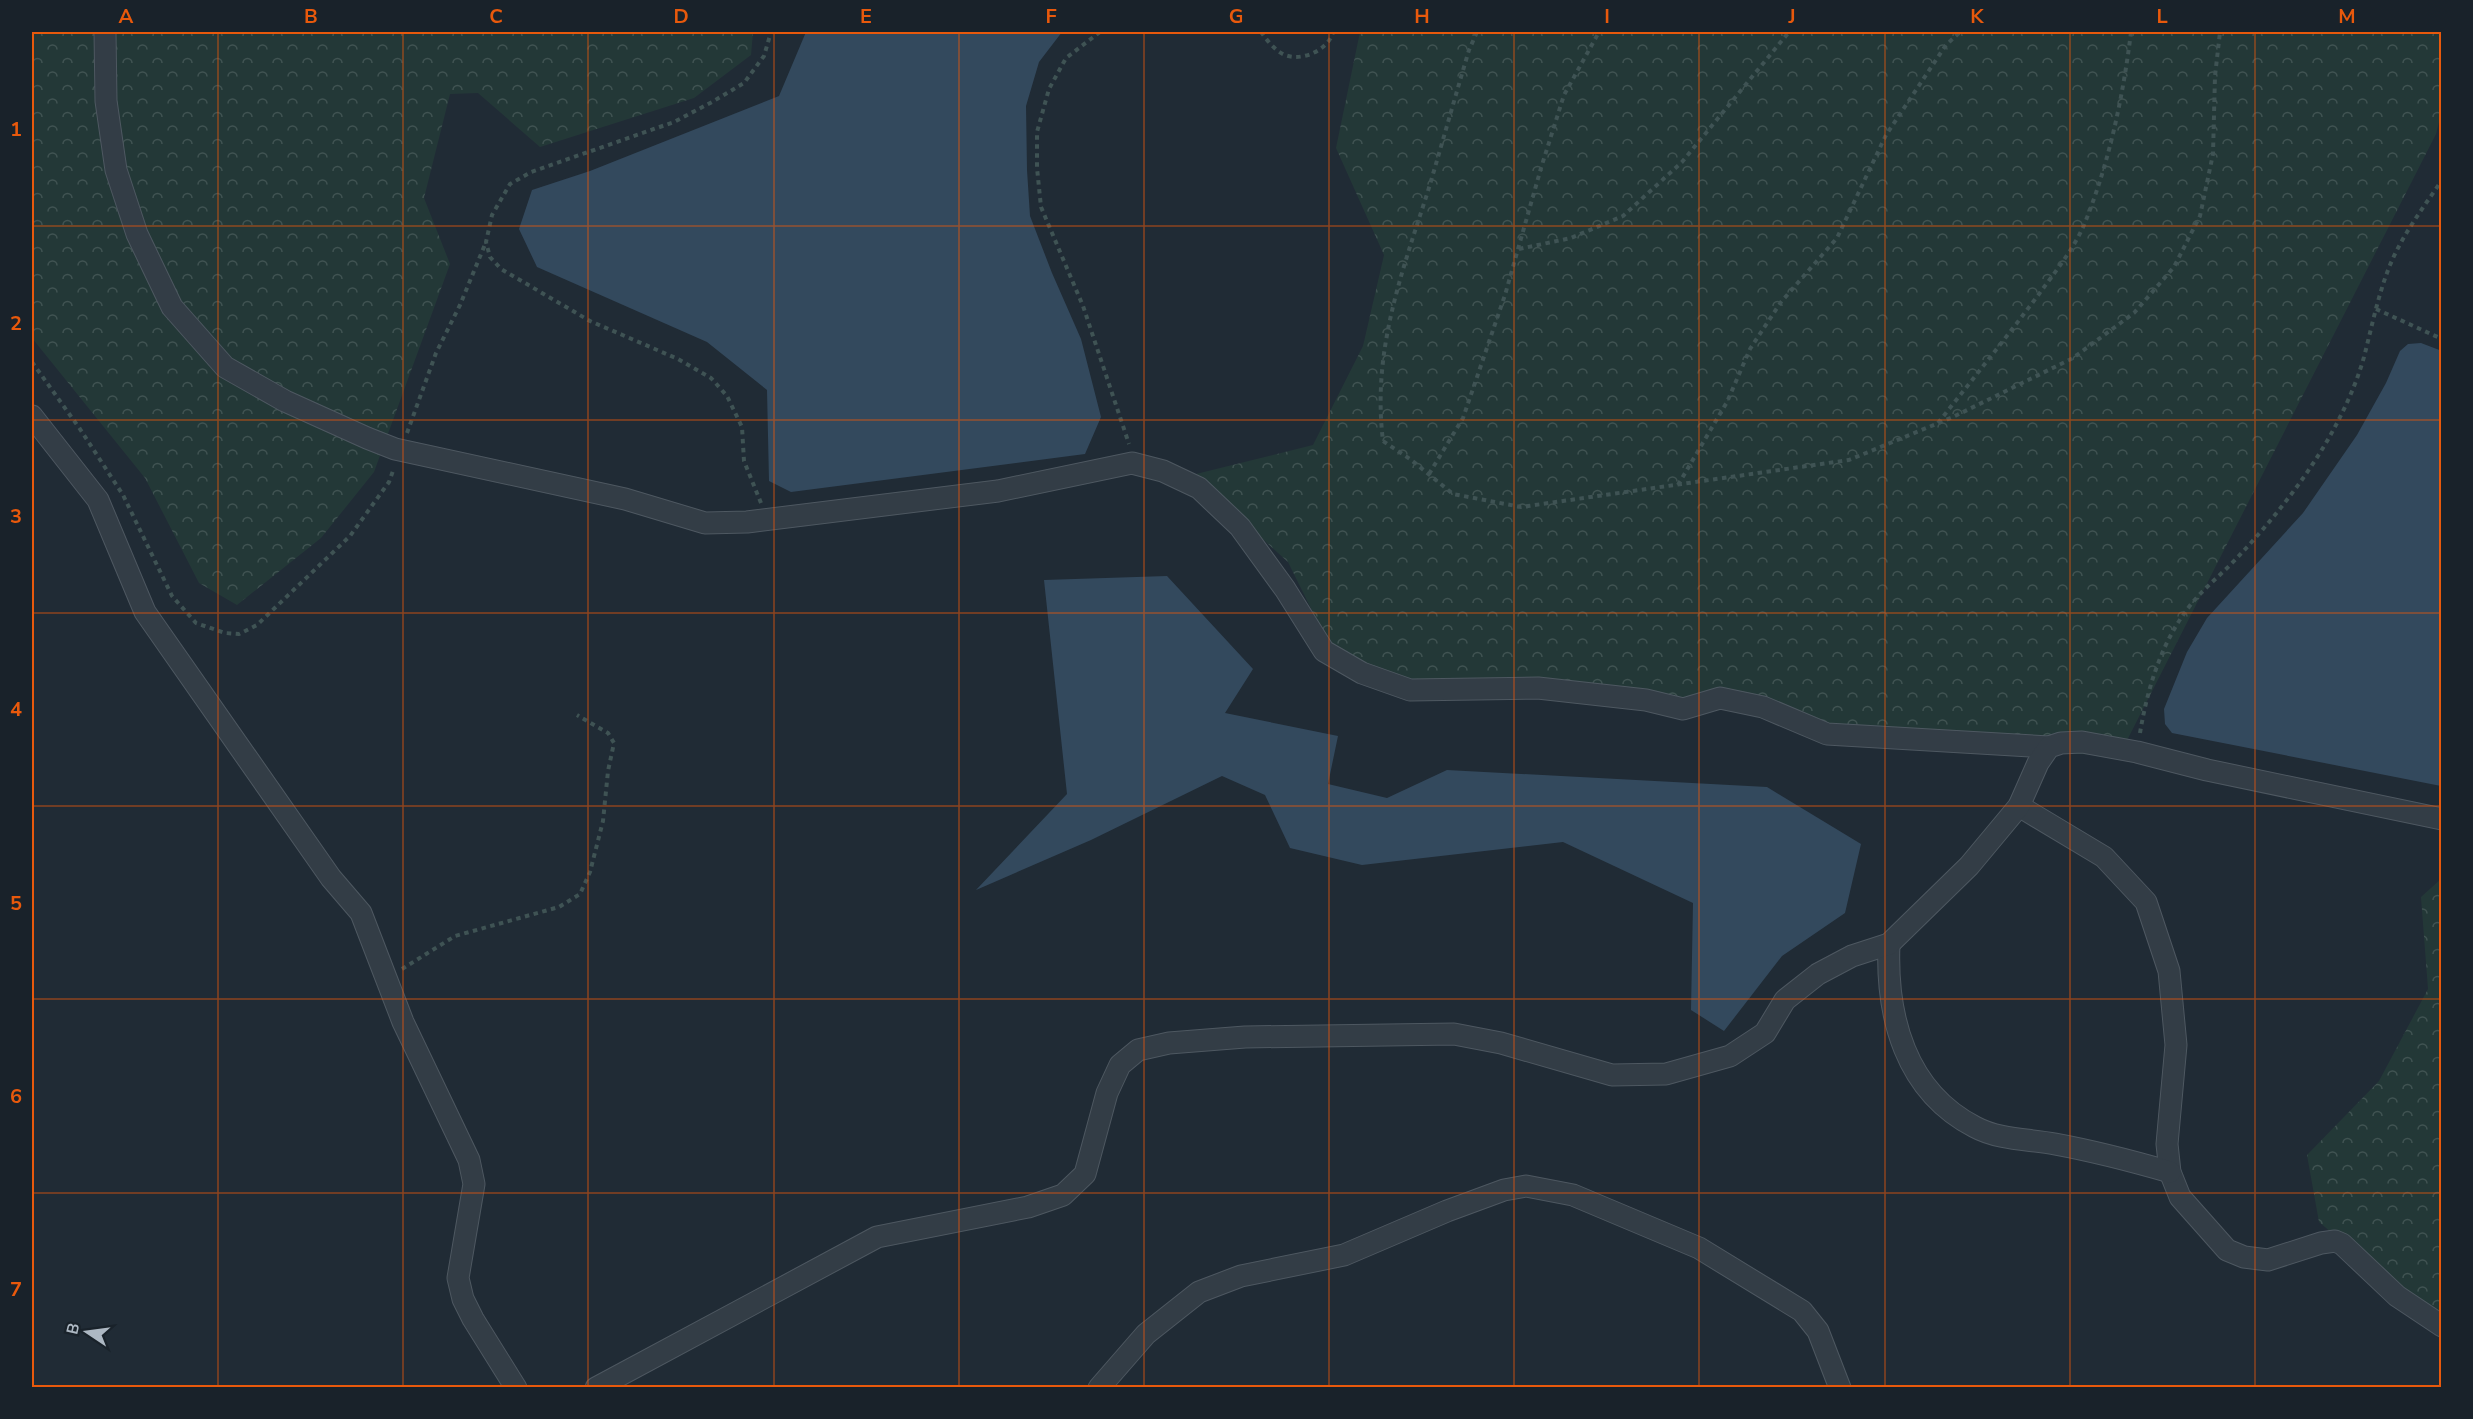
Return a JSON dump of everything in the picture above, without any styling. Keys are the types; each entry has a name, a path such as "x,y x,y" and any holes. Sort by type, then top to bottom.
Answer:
{"street":[{"path":"105,32 106,101 116,170 137,234 172,307 225,367 295,405 367,438 400,450 626,499 705,523 769,520 998,491 1081,472 1136,464 1163,471 1199,488 1240,527 1285,589 1324,651 1362,673 1410,690 1538,687 1646,700 1683,709 1720,698 1763,706 1827,734 2049,747 2061,743 2082,742 2442,819"},
{"path":"32,416 98,500 146,612 325,868 361,913 403,1022 469,1160 474,1184 458,1278 463,1299 473,1319 516,1388"},
{"path":"596,1388 877,1237 1028,1207 1063,1195 1085,1174 1107,1093 1120,1065 1138,1050 1169,1043 1245,1037 1454,1034 1502,1043 1612,1075 1666,1074 1730,1056 1765,1033 1785,1000 1818,974 1852,956 1888,944 1969,866 2019,806 2038,763 2049,747"},
{"path":"2019,806 2104,857 2146,902 2169,971 2176,1045 2167,1144 2170,1172 2180,1197 2227,1250 2244,1257 2268,1260 2321,1243 2335,1241 2357,1256 2397,1296 2442,1326"},
{"path":"1888,944 1888,975 1900,1039 1918,1079 1945,1108 1976,1128 2019,1140 2055,1144 2136,1161 2170,1172"},
{"path":"1099,1388 1146,1334 1199,1292 1241,1276 1344,1255 1447,1211 1504,1190 1526,1186 1573,1195 1699,1248 1802,1311 1818,1331 1840,1388"}],"path":[{"path":"32,362 123,495 172,596 196,623 225,633 239,634 256,625 350,536 389,482 436,353 486,242 492,215 510,184 531,172 674,122 712,102 744,83 764,56 771,32"},
{"path":"1100,32 1066,58 1049,89 1038,132 1037,168 1041,207 1083,306 1136,464"},
{"path":"1261,32 1270,45 1286,56 1300,57 1318,52 1332,38 1333,32"},
{"path":"1477,32 1469,50 1398,284 1382,353 1379,412 1383,441 1453,494 1521,507 1850,460 1938,423 2073,358 2134,312 2174,267 2200,216 2213,154 2215,76 2220,32"},
{"path":"1429,474 1463,418 1505,295 1564,95 1599,32"},
{"path":"1519,249 1571,238 1623,216 1682,162 1788,32"},
{"path":"1678,485 1727,402 1750,349 1780,302 1837,238 1886,135 1946,45 1960,32"},
{"path":"1938,423 2013,329 2061,264 2083,227 2099,182 2124,89 2131,32"},
{"path":"2137,752 2143,714 2167,642 2185,612 2205,587 2234,561 2265,527 2328,439 2347,404 2390,266 2406,231 2442,180"},
{"path":"486,242 490,257 501,269 536,291 590,321 678,359 711,378 727,396 742,427 744,460 755,492 769,520"},
{"path":"2376,309 2442,339"},
{"path":"386,980 455,936 559,907 580,894 590,872 603,821 608,771 614,743 608,733 577,715"}],"green space":[{"path":"32,32 753,32 751,55 694,98 540,147 478,93 450,94 424,198 450,264 374,472 321,538 237,605 199,583 145,478 32,338"},
{"path":"1360,32 2441,32 2441,114 2436,134 2119,756 1985,749 1558,679 1439,682 1342,671 1288,562 1192,475 1313,445 1363,346 1384,255 1336,148"},
{"path":"2441,879 2441,1325 2319,1222 2307,1155 2379,1081 2428,989 2421,897"}],"water":[{"path":"806,32 1062,32 1039,62 1026,106 1027,170 1030,216 1081,339 1101,417 1085,454 791,492 769,481 767,390 707,342 537,267 519,229 532,190 590,171 779,96"},
{"path":"2421,343 2442,351 2441,786 2172,733 2165,724 2164,709 2187,652 2207,618 2303,513 2357,435 2386,383 2400,351 2408,344"},
{"path":"1167,576 1253,669 1225,713 1338,736 1328,784 1387,798 1447,770 1767,787 1861,844 1845,913 1782,956 1724,1031 1691,1010 1693,903 1563,842 1362,865 1290,848 1265,795 1222,776 1091,840 976,890 1067,794 1044,580"}]}
